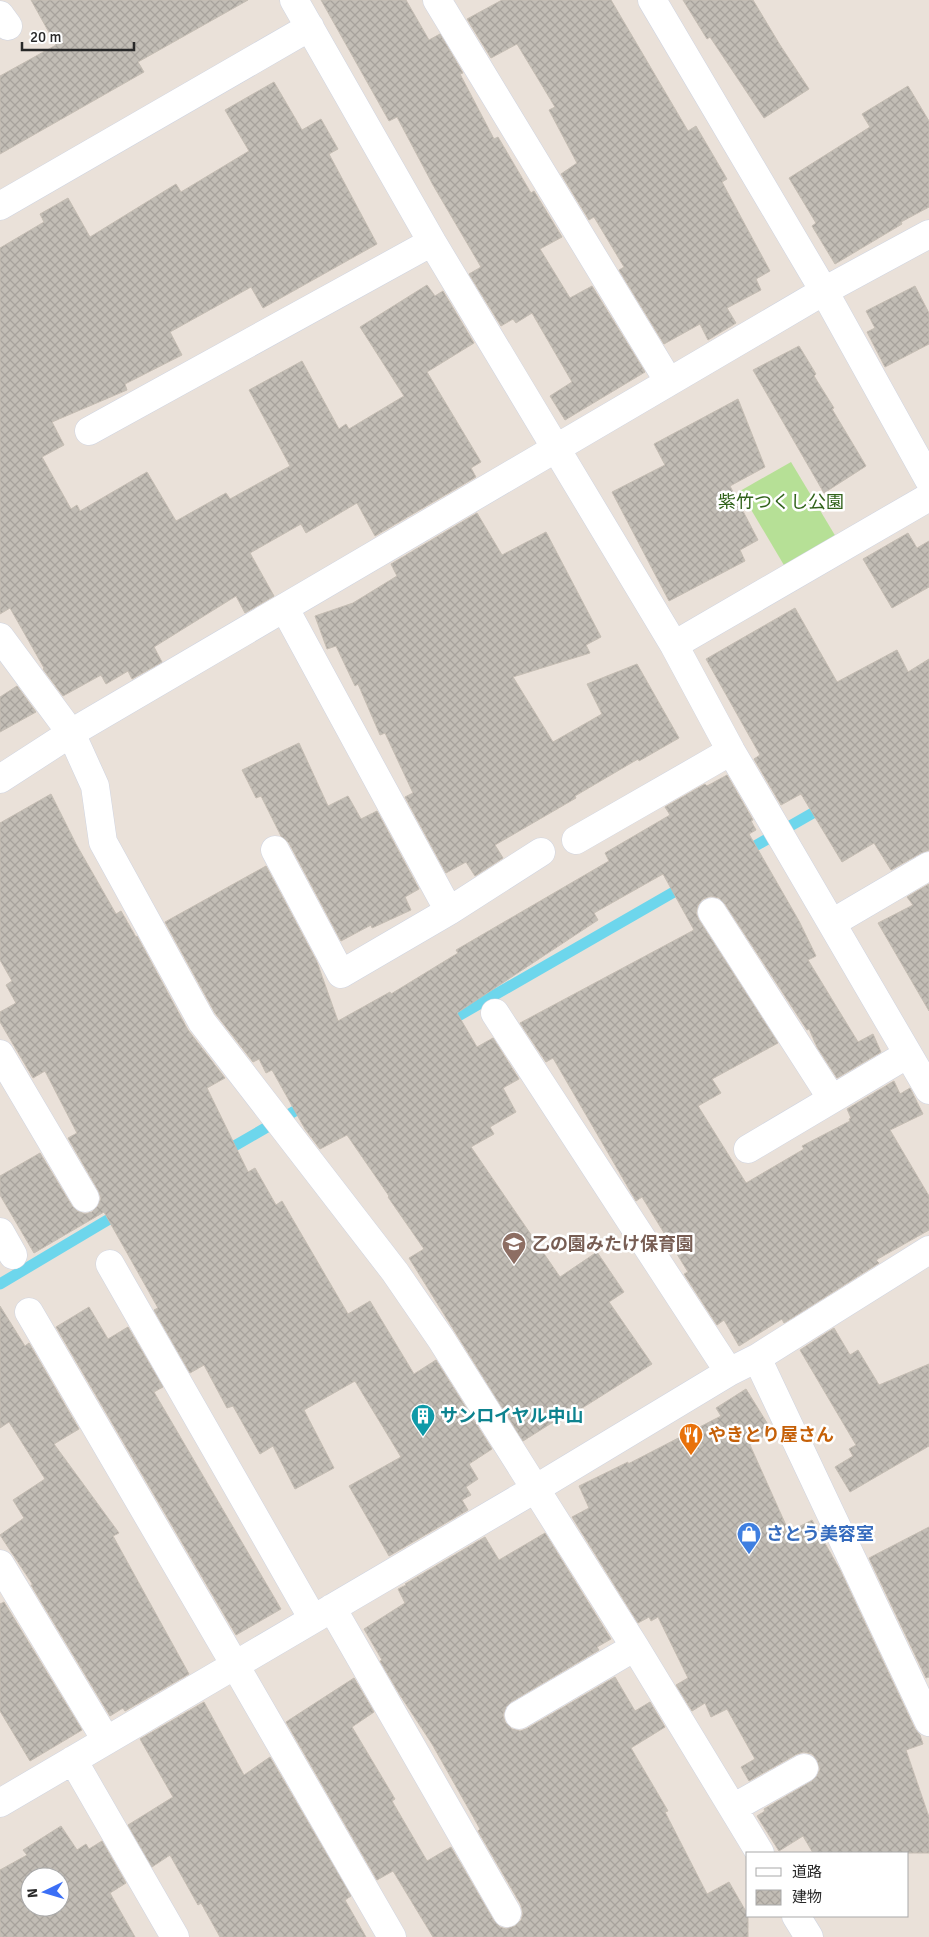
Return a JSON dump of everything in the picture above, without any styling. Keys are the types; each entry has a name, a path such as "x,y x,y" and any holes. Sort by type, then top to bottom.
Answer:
{"street":[{"path":"294,0 432,242 674,645 731,751 929,1090"},
{"path":"437,0 669,382"},
{"path":"652,0 824,291 929,480"},
{"path":"0,206 310,27"},
{"path":"0,779 71,733 824,291 929,234"},
{"path":"89,430 432,242"},
{"path":"674,645 929,497"},
{"path":"285,609 449,911"},
{"path":"0,637 71,733 95,786 104,842 202,1022 395,1272 441,1339 534,1490 635,1647 759,1852"},
{"path":"576,840 731,751"},
{"path":"275,850 341,974 449,911 541,852"},
{"path":"832,923 929,866"},
{"path":"712,912 832,1099"},
{"path":"495,1013 729,1372"},
{"path":"0,1054 85,1198"},
{"path":"748,1149 908,1054"},
{"path":"0,1803 534,1490 729,1372 757,1358 929,1250"},
{"path":"110,1264 507,1913"},
{"path":"29,1312 236,1665 392,1937"},
{"path":"757,1358 929,1722"},
{"path":"0,1564 106,1740"},
{"path":"519,1715 635,1647"},
{"path":"73,1760 175,1937"},
{"path":"733,1808 804,1768"},
{"path":"797,1917 809,1937"}],"green space":[{"name":"紫竹つくし公園","path":"791,462 842,547 791,577 740,491"}],"building":[{"path":"31,0 248,0 138,62 144,72 0,154 0,76 56,45"},
{"path":"321,0 406,0 429,40 440,34 463,73 460,74 494,139 498,137 531,193 534,191 562,237 540,249 570,298 592,286 645,372 565,420 550,396 572,382 532,313 516,323 513,319 501,326 469,274 481,267 433,185 397,117 389,121"},
{"path":"502,0 611,0 688,131 696,126 727,179 722,182 770,271 756,279 761,290 727,308 736,323 708,340 700,324 664,344 619,270 624,267 594,217 589,220 561,174 577,163 549,110 555,107 517,44 491,58 467,19"},
{"path":"683,0 753,0 809,89 764,118 710,37 707,39"},
{"path":"274,82 302,130 321,119 338,149 329,154 377,244 263,308 251,287 170,332 182,355 125,384 127,390 52,422 64,445 42,457 71,509 77,505 80,511 147,472 176,521 226,493 230,499 290,466 249,390 302,361 339,429 346,424 349,429 404,396 360,327 427,285 435,296 443,291 474,343 427,372 481,462 471,468 476,477 375,536 357,503 306,533 301,524 250,553 274,596 245,613 236,596 154,647 162,662 132,679 128,671 106,684 101,675 63,696 43,669 10,608 0,614 0,248 44,222 40,214 68,198 90,237 176,184 181,192 249,151 225,110"},
{"path":"908,86 929,121 929,207 901,222 902,224 835,264 812,226 816,223 789,178 870,127 862,114"},
{"path":"915,286 929,313 929,344 885,367 867,332 875,328 866,311"},
{"path":"799,346 816,374 814,376 834,408 832,409 866,466 824,493 753,370"},
{"path":"738,399 765,467 730,486 758,540 740,550 745,561 669,601 612,492 665,465 654,444"},
{"path":"477,513 502,555 546,532 601,637 586,645 590,653 513,677 553,742 602,714 587,684 637,664 679,738 639,761 638,759 495,845 503,858 475,876 466,862 446,873 405,797 413,793 385,733 380,735 358,684 355,686 336,646 327,649 315,616 353,603 397,576 391,564"},
{"path":"908,533 917,548 929,541 929,587 892,608 863,559"},
{"path":"795,608 837,682 897,650 908,672 929,659 929,850 891,870 874,843 842,862 801,794 781,805 754,759 760,755 706,659"},
{"path":"17,686 36,712 0,732 0,697"},
{"path":"299,743 328,806 348,796 361,819 377,811 419,889 405,897 411,910 372,928 371,925 341,941 289,843 281,836 261,796 256,798 242,770"},
{"path":"727,775 753,820 751,821 756,830 749,834 799,921 816,956 808,960 858,1042 873,1034 881,1052 837,1078 817,1047 809,1029 807,1030 725,904 719,898 711,896 703,899 698,905 696,913 699,920 778,1043 712,1079 721,1093 698,1106 746,1183 804,1149 802,1146 850,1121 849,1119 851,1118 847,1109 894,1081 900,1094 910,1088 923,1114 890,1130 929,1196 929,1230 876,1260 879,1263 784,1323 782,1319 739,1346 724,1320 717,1325 684,1274 688,1272 642,1197 636,1201 553,1058 546,1062 520,1023 694,930 663,874 594,913 598,920 457,1013 477,1047 493,1038 519,1079 503,1088 516,1112 490,1127 494,1134 471,1147 560,1277 597,1252 624,1292 609,1302 652,1364 560,1422 558,1419 523,1441 409,1258 424,1249 347,1135 320,1149 305,1129 272,1070 266,1073 259,1059 253,1062 215,1013 165,922 266,866 317,962 338,1021 390,992 391,994 458,953 456,950 609,861 605,853 670,815 665,807 705,784 707,786"},
{"path":"51,794 76,844 116,914 121,911 137,936 188,1030 225,1078 207,1088 248,1172 255,1168 276,1205 282,1201 348,1314 370,1301 414,1374 436,1360 492,1449 469,1464 478,1479 466,1487 471,1495 462,1500 468,1510 389,1556 349,1486 401,1457 355,1381 304,1410 334,1468 295,1489 273,1446 260,1454 233,1406 227,1408 204,1365 190,1373 154,1310 158,1308 104,1212 34,1253 0,1195 0,1176 40,1153 72,1206 77,1211 85,1214 92,1212 98,1206 101,1198 68,1138 77,1133 45,1071 33,1078 0,1022 0,1012 16,1003 6,985 12,981 0,960 0,823"},
{"path":"929,884 929,1011 878,923 913,905 907,897"},
{"path":"0,1306 25,1346 29,1343 79,1429 54,1444 119,1533 113,1536 189,1674 125,1711 123,1708 110,1716 31,1585 33,1585 0,1535 24,1518 13,1500 45,1479 9,1422 0,1428"},
{"path":"89,1307 108,1339 128,1327 163,1387 154,1392 281,1609 236,1635 56,1327"},
{"path":"834,1328 850,1355 858,1350 879,1385 929,1364 929,1446 850,1492 835,1467 853,1456 849,1449 856,1445 800,1350"},
{"path":"746,1389 772,1431 750,1445 789,1532 812,1520 840,1570 915,1729 920,1735 923,1744 906,1750 929,1817 929,1853 812,1852 803,1836 779,1851 757,1816 765,1811 764,1809 812,1781 820,1769 817,1760 812,1754 804,1752 797,1754 749,1781 741,1767 755,1759 727,1709 711,1717 705,1703 692,1711 676,1685 688,1678 658,1617 651,1621 649,1617 638,1623 572,1517 589,1508 579,1486 628,1462 628,1464 721,1416 716,1408"},
{"path":"929,1527 929,1677 926,1678 869,1558"},
{"path":"545,1533 611,1639 597,1647 599,1650 511,1702 506,1707 503,1715 505,1722 512,1729 520,1731 526,1729 615,1677 635,1711 650,1702 665,1727 631,1748 668,1811 665,1812 707,1894 729,1882 746,1912 746,1917 748,1917 748,1937 433,1937 393,1871 377,1880 286,1722 354,1678 374,1712 352,1727 395,1799 392,1801 427,1861 451,1847 494,1921 500,1927 506,1929 515,1926 521,1920 523,1914 521,1905 478,1831 480,1829 432,1744 380,1661 382,1660 364,1629 405,1603 398,1589 485,1537 499,1560"},
{"path":"4,1602 82,1730 30,1761 0,1711 0,1604"},
{"path":"204,1702 244,1775 270,1757 351,1896 345,1900 366,1937 220,1937 201,1903 198,1905 170,1855 152,1867 128,1825 173,1797 140,1739"},
{"path":"61,1826 77,1850 86,1844 89,1849 102,1841 126,1883 110,1893 135,1937 0,1937 0,1870 27,1855 23,1850"}],"waterway":[{"path":"743,853 825,806"},
{"path":"446,1023 686,885"},
{"path":"224,1152 307,1104"},
{"path":"0,1284 121,1212"}],"place":[{"name":"乙の園みたけ保育園","path":"514,1265"},
{"name":"サンロイヤル中山","path":"423,1437"},
{"name":"やきとり屋さん","path":"691,1456"},
{"name":"さとう美容室","path":"749,1555"}]}
